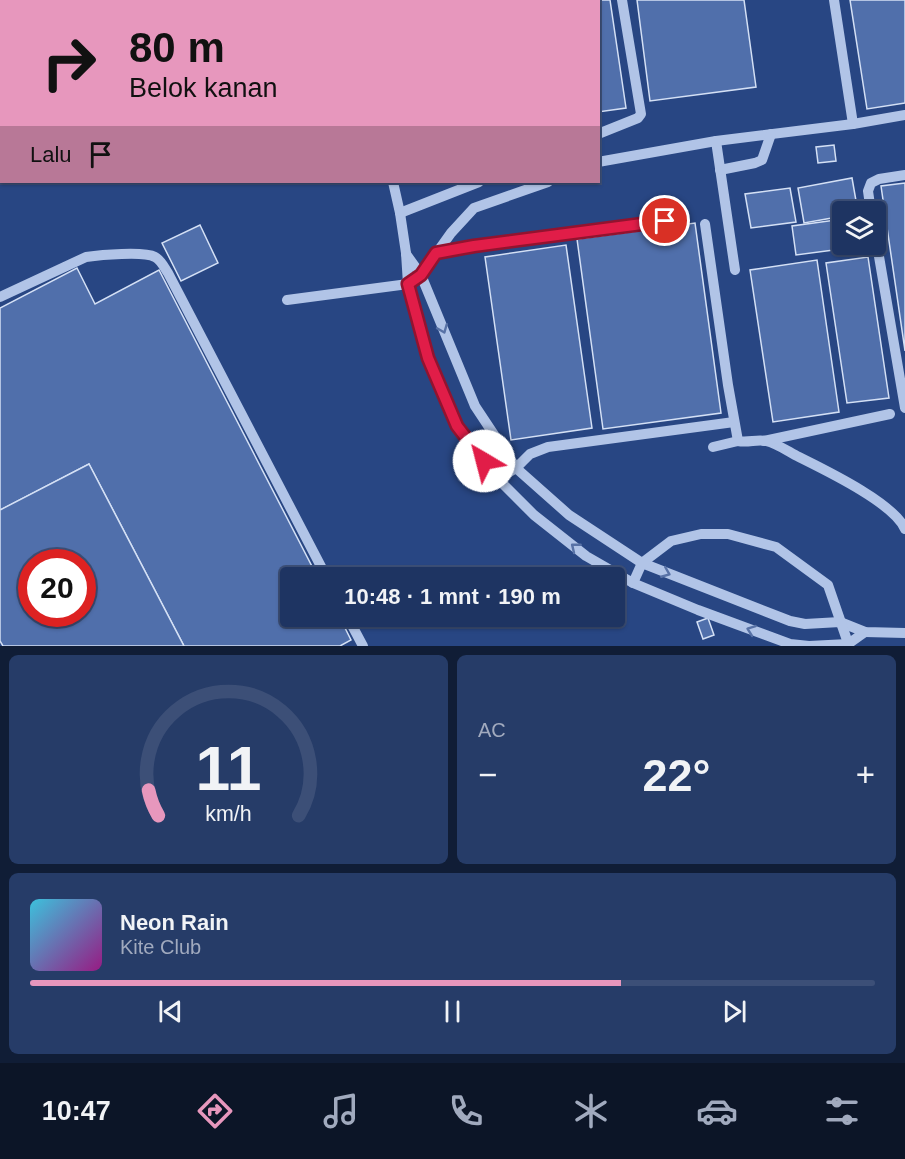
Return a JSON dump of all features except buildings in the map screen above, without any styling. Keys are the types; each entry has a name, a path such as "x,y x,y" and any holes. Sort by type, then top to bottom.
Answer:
{"lane":[{"path":"600,133 638,118 641,114 622,0"},
{"path":"834,0 853,124"},
{"path":"600,162 716,141 853,124 905,115"},
{"path":"720,170 762,160 771,134"},
{"path":"716,141 735,270"},
{"path":"870,201 868,190 871,183 879,179 905,176"},
{"path":"393,183 406,254 408,284 428,358 457,426 498,479 534,515 586,556 633,583 790,644 849,645 865,632"},
{"path":"400,213 476,183"},
{"path":"287,300 408,284 421,275 436,253 474,208 545,183"},
{"path":"436,253 665,221"},
{"path":"705,224 738,441"},
{"path":"406,254 421,275 475,406 516,468 569,515 642,563 790,621 805,624 840,622 865,632 905,633"},
{"path":"0,297 86,257 148,255 157,258 168,273 321,567"},
{"path":"879,255 905,408"},
{"path":"712,447 738,441 764,441 890,414"},
{"path":"498,479 516,468 530,454 548,447 734,422"},
{"path":"764,441 779,446 871,496 902,521 905,529"},
{"path":"633,583 642,563 670,541 701,534 728,534 776,547 828,585 849,645"},
{"path":"353,627 363,646"}],"route":[{"path":"484,461 457,426 428,358 408,284 421,275 436,253 665,221"}]}
